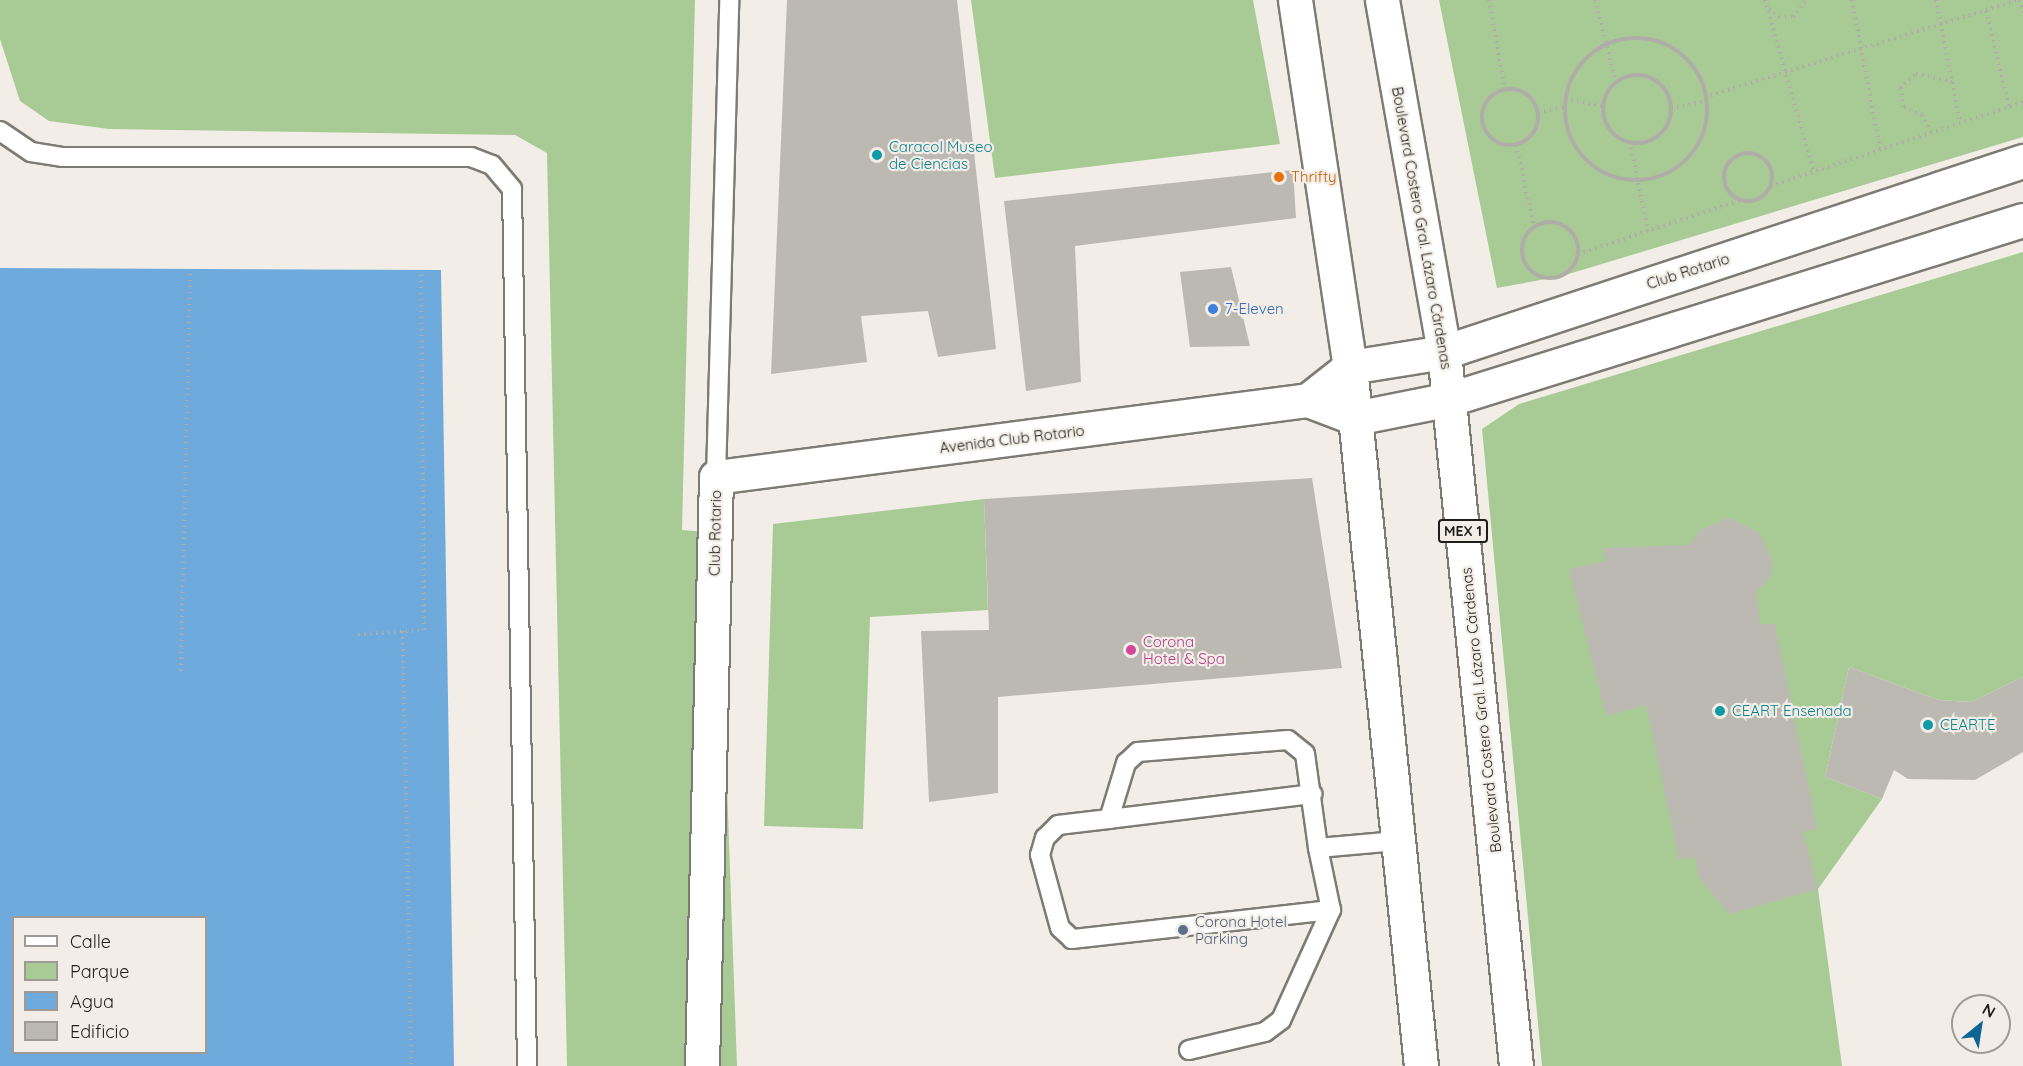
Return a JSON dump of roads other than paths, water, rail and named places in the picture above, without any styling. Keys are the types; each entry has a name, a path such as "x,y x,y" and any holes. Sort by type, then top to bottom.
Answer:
{"main road":[{"path":"1295,0 1350,367 1420,1066"},
{"name":"Boulevard Costero Gral. Lázaro Cárdenas","path":"1382,0 1444,352 1450,399 1516,1066"},
{"name":"Club Rotario","path":"1350,367 1444,352 2023,161"},
{"path":"1355,418 1450,399 2023,220"},
{"path":"1308,400 1350,367"},
{"name":"Avenida Club Rotario","path":"716,477 1308,400 1355,418"},
{"name":"Club Rotario","path":"702,1066 716,477"}],"lane":[{"name":"Club Rotario","path":"716,477 729,0"},
{"path":"0,131 31,152 62,157 471,157 492,165 512,189 527,1066"},
{"path":"1109,819 1126,763 1138,752 1288,740 1305,754 1318,848 1331,910 1281,1020 1264,1032 1190,1050"},
{"path":"1312,794 1058,825 1045,838 1040,855 1060,928 1072,939 1331,910"},
{"path":"1318,848 1397,841"}],"water":[{"path":"0,268 441,270 454,1066 0,1066"}],"place":[{"name":"Caracol Museo de Ciencias","path":"877,155"},
{"name":"Thrifty","path":"1279,177"},
{"name":"7-Eleven","path":"1213,309"},
{"name":"Corona Hotel & Spa","path":"1131,650"},
{"name":"CEART Ensenada","path":"1720,711"},
{"name":"CEARTE","path":"1928,725"},
{"name":"Corona Hotel Parking","path":"1183,930"}]}
